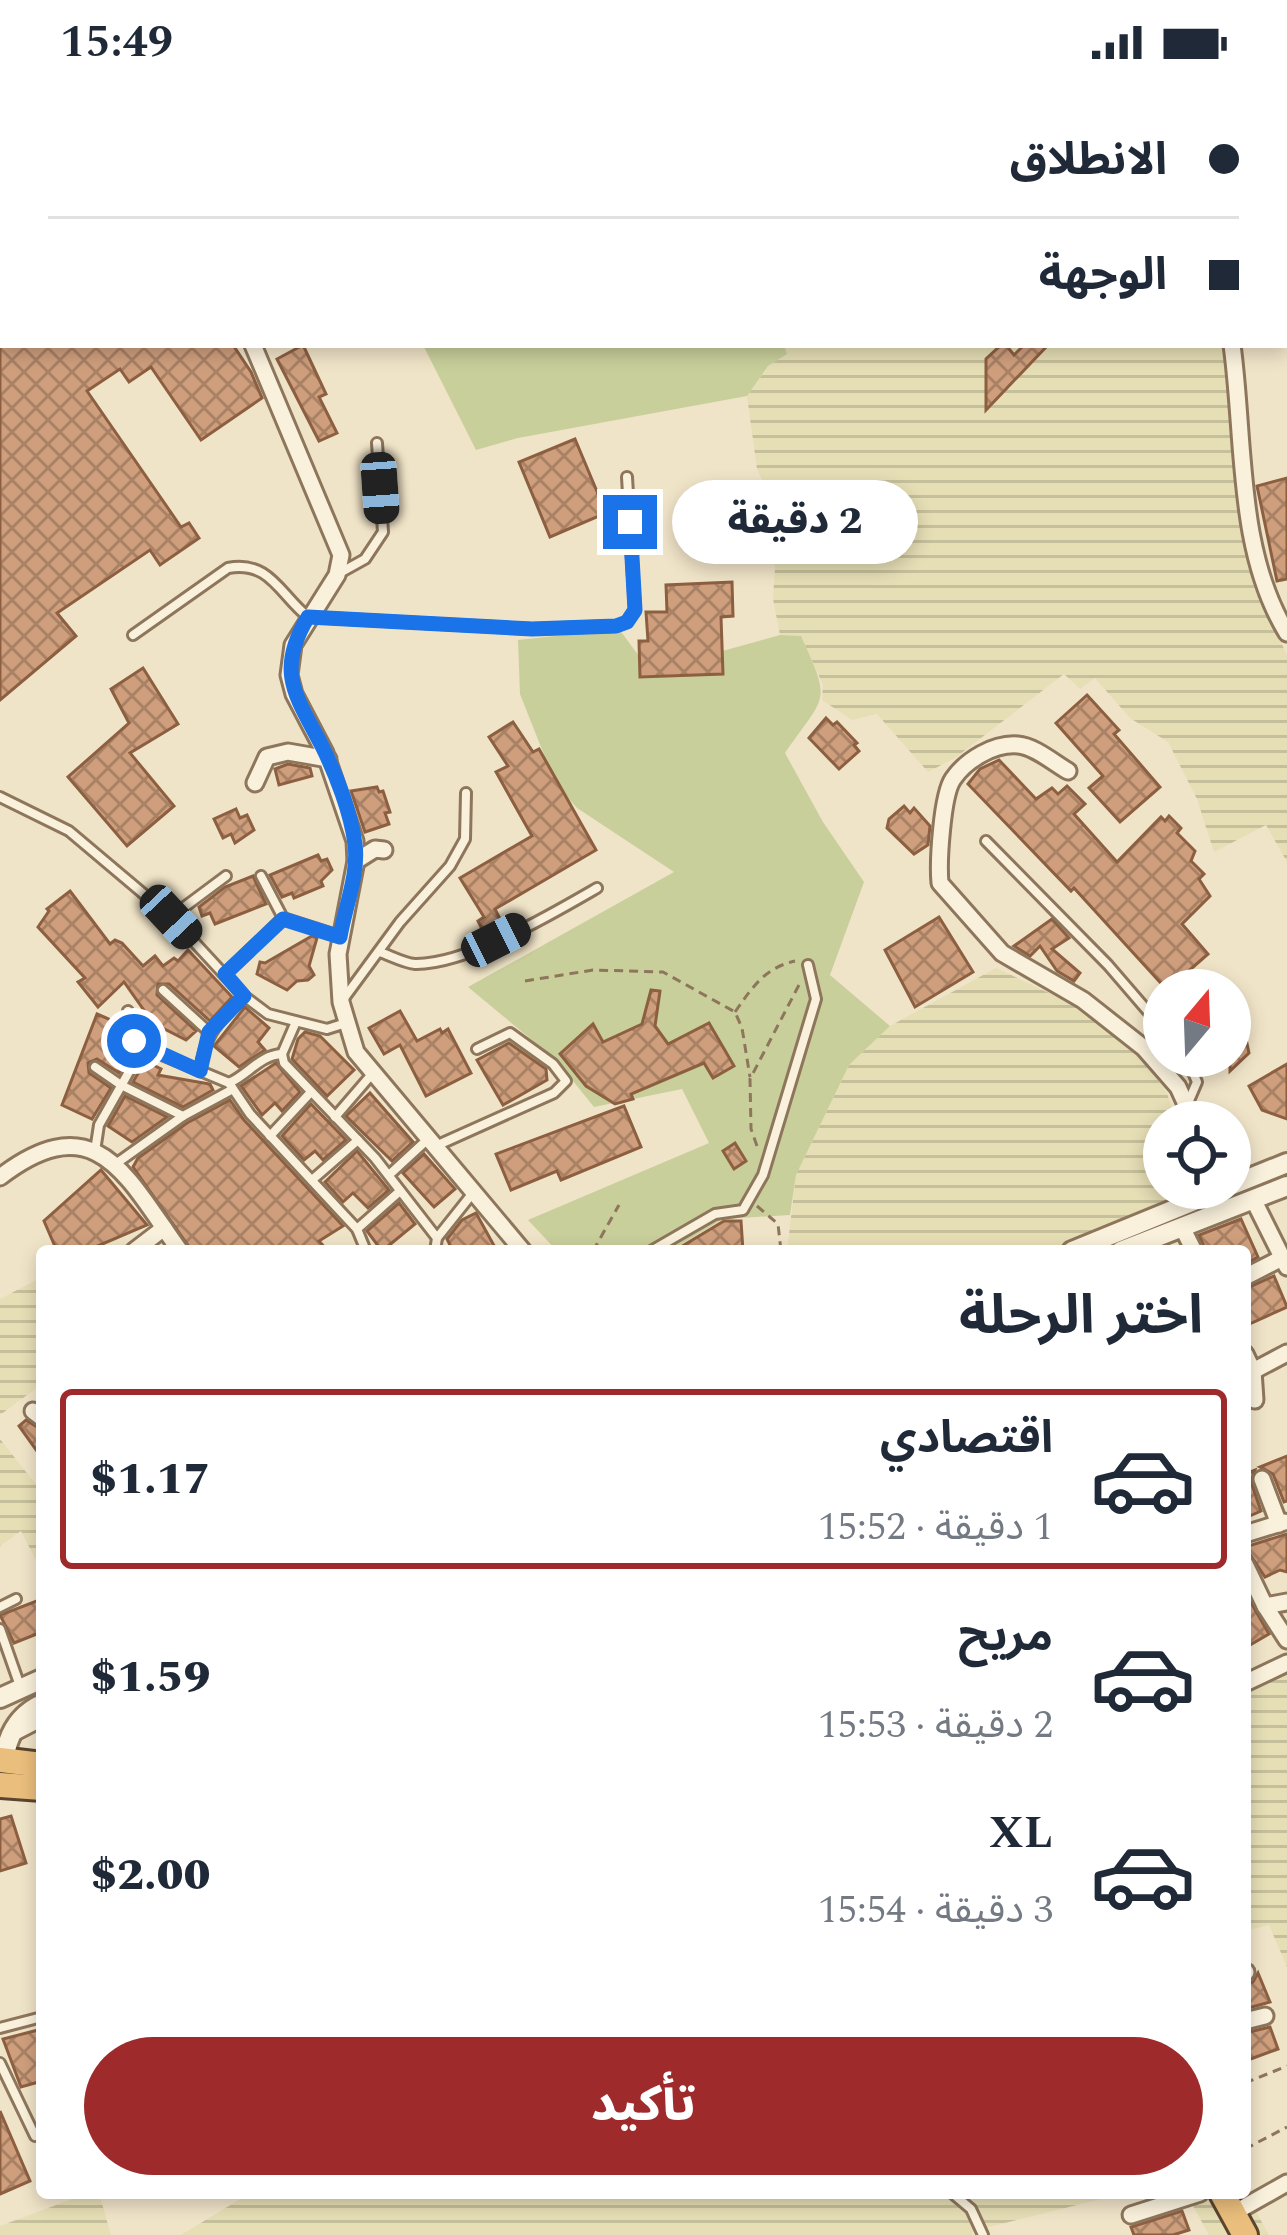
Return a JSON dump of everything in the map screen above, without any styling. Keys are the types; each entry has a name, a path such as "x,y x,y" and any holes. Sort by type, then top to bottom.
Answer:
{"highway":[{"path":"3,1760 36,1782"}],"street":[{"path":"254,348 341,555 337,575 293,646 290,675 294,694 328,759 355,841 356,862 340,937 341,1002 356,1052 518,1245"},
{"path":"1232,348 1243,480 1268,595 1287,633"},
{"path":"1068,772 1023,744 986,750 954,776 940,883 1002,953 1083,1000 1144,1048 1185,1101"},
{"path":"256,783 267,757 288,752 328,759"},
{"path":"356,862 375,849 384,850"},
{"path":"0,1177 29,1155 64,1146 95,1151 117,1163 176,1245"},
{"path":"1251,1177 1287,1163"},
{"path":"1137,1245 1287,1186"},
{"path":"1251,1274 1284,1263 1253,1198"},
{"path":"1086,1245 1173,1209"},
{"path":"1182,1227 1192,1245"},
{"path":"142,1245 164,1228"},
{"path":"1253,1371 1287,1353"},
{"path":"1251,1367 1255,1400"},
{"path":"1251,1532 1283,1522 1262,1479"},
{"path":"1251,1577 1287,1640"},
{"path":"1264,1606 1287,1602"},
{"path":"1251,1680 1287,1663"},
{"path":"0,1699 36,1681"},
{"path":"3,1760 36,1707"},
{"path":"3,1760 36,1724"},
{"path":"1251,2020 1265,2016"},
{"path":"1233,2214 1287,2183"},
{"path":"1131,2215 1181,2199"}],"lane":[{"path":"337,575 365,559 383,532 377,443"},
{"path":"133,635 228,568 243,565 274,578 308,617 532,629 627,622 635,610 627,477"},
{"path":"341,1002 400,922 451,866 465,838 466,793"},
{"path":"0,797 69,831 171,917 244,996 268,1014 327,1029 348,1023"},
{"path":"986,841 1143,1006"},
{"path":"171,917 226,876"},
{"path":"261,877 283,919 340,937"},
{"path":"380,952 412,964 453,959 596,888"},
{"path":"225,974 283,919"},
{"path":"661,1245 715,1214 743,1210 752,1200 815,999 808,965"},
{"path":"163,990 209,1032"},
{"path":"200,1071 209,1032 244,996"},
{"path":"128,1011 134,1041 231,1086 270,1136 357,1229 364,1245"},
{"path":"296,1024 281,1054 284,1063 389,1175 437,1238"},
{"path":"389,1175 433,1142 554,1093 566,1082 554,1064 510,1033 477,1049"},
{"path":"95,1151 99,1125 143,1047"},
{"path":"117,1163 231,1086 267,1055 281,1054"},
{"path":"95,1067 183,1116"},
{"path":"335,1117 373,1072"},
{"path":"270,1136 311,1092"},
{"path":"312,1180 358,1141"},
{"path":"357,1229 400,1191"},
{"path":"436,1245 472,1194"},
{"path":"0,1606 16,1599"},
{"path":"0,1629 20,1688"},
{"path":"0,2028 36,2019"},
{"path":"0,2062 34,2136"},
{"path":"959,2199 971,2209 983,2235"}],"path":[{"path":"735,1012 757,981 776,965 798,961 808,965 750,1079"},
{"path":"525,981 593,970 663,972 735,1012 750,1079 751,1129 765,1167"},
{"path":"752,1200 778,1224 780,1245"},
{"path":"596,1245 619,1205"},
{"path":"1251,2081 1287,2066"},
{"path":"1251,2146 1287,2127"}],"shaded area":[{"path":"785,348 1222,348 1229,369 1236,491 1253,584 1287,655 1287,862 1266,825 1214,852 1197,799 1168,742 1130,718 1095,678 1080,689 1064,674 955,758 928,772 877,714 852,720 822,700 823,685 801,636 780,635 773,599 771,499 757,469 747,396 768,366 786,354"},
{"path":"996,968 1077,1006 1139,1054 1143,1077 1156,1077 1167,1093 1169,1101 1143,1101 1143,1209 1150,1209 1061,1245 788,1245 796,1175 849,1065 890,1026"},
{"path":"36,1280 36,1388 0,1415 0,1299"},
{"path":"0,1439 36,1484 36,1560 21,1531 0,1546"},
{"path":"1287,1673 1287,1967 1269,1925 1251,1930 1251,1688"},
{"path":"72,2199 101,2199 111,2235 0,2235 0,2226"},
{"path":"240,2199 1101,2199 972,2235 181,2235"},
{"path":"1189,2199 1249,2199 1269,2235 1209,2235"}],"green space":[{"path":"425,348 785,348 787,354 768,366 747,396 476,450"},
{"path":"619,629 650,671 780,635 801,636 817,675 820,698 785,753 823,822 864,882 830,975 890,1026 849,1065 796,1175 790,1215 723,1219 680,1245 551,1245 528,1220 709,1143 682,1089 594,1107 556,1060 468,987 674,872 577,808 556,785 520,694 518,640"}],"building":[{"path":"0,348 235,348 262,398 201,440 151,367 129,382 120,369 87,391 181,527 189,523 199,538 160,565 150,550 57,613 76,636 0,700"},
{"path":"304,348 326,394 319,397 337,433 319,441 277,359"},
{"path":"998,348 1008,348 1014,355 1021,348 1045,348 986,410 986,359"},
{"path":"575,439 606,513 550,537 519,462"},
{"path":"1287,478 1287,579 1277,581 1257,486"},
{"path":"732,582 733,616 721,617 723,674 640,677 639,641 648,641 646,612 667,612 666,585"},
{"path":"143,668 178,724 130,753 174,806 127,846 68,777 129,723 111,689"},
{"path":"1087,695 1160,787 1120,822 1089,788 1103,776 1056,723"},
{"path":"826,718 833,725 837,722 857,743 859,751 839,769 809,738"},
{"path":"513,722 533,752 539,749 596,850 495,909 502,923 484,933 478,921 484,917 460,878 532,836 496,772 508,766 489,737"},
{"path":"999,760 1036,799 1052,788 1058,794 1067,786 1085,804 1074,814 1117,862 1161,817 1165,821 1169,816 1181,828 1177,833 1195,851 1191,861 1204,874 1199,879 1210,896 1182,924 1208,954 1191,969 1148,969 968,784 980,769"},
{"path":"288,764 310,768 312,776 279,785 275,769"},
{"path":"377,787 390,812 385,813 389,824 365,832 351,791"},
{"path":"904,806 910,813 914,808 930,826 928,845 914,854 887,828 889,819"},
{"path":"236,809 240,818 247,815 254,830 235,843 231,834 223,838 214,819"},
{"path":"318,855 321,861 327,859 332,870 321,881 323,886 294,898 292,893 282,897 270,875"},
{"path":"253,876 266,904 215,924 210,913 202,916 199,907 225,887"},
{"path":"70,891 110,944 122,943 143,966 155,956 163,966 174,958 178,961 188,950 232,997 210,1021 169,984 158,984 157,995 196,1031 186,1040 153,1023 124,982 98,1007 78,982 85,978 38,927 47,909"},
{"path":"939,917 973,972 915,1007 885,950"},
{"path":"1052,919 1069,938 1052,949 1080,973 1074,981 1057,971 1040,946 1030,956 1014,946"},
{"path":"312,936 317,938 309,966 314,975 308,980 297,981 287,990 257,974 260,962"},
{"path":"651,990 660,991 655,1026 668,1044 709,1023 734,1066 713,1078 704,1063 615,1104 586,1086 560,1054 593,1024 603,1042 642,1024"},
{"path":"245,1007 269,1028 258,1042 265,1050 239,1067 214,1046"},
{"path":"400,1011 417,1041 448,1029 471,1073 426,1096 400,1045 384,1054 369,1028"},
{"path":"97,1014 111,1020 104,1038 131,1051 119,1073 97,1059 88,1063 89,1073 111,1088 92,1119 62,1105"},
{"path":"305,1032 320,1036 354,1070 327,1096 292,1059"},
{"path":"509,1043 546,1069 547,1080 503,1105 477,1060"},
{"path":"145,1061 161,1069 158,1075 210,1084 213,1090 183,1107 133,1082"},
{"path":"276,1063 300,1092 282,1111 275,1103 262,1115 241,1086"},
{"path":"1287,1064 1287,1119 1262,1110 1249,1086"},
{"path":"370,1093 413,1142 392,1161 346,1116"},
{"path":"125,1096 167,1117 132,1142 108,1126"},
{"path":"230,1100 343,1226 319,1241 323,1245 188,1245 133,1167 138,1158"},
{"path":"311,1104 346,1140 323,1160 315,1151 304,1160 282,1136"},
{"path":"624,1106 641,1147 561,1180 557,1171 511,1190 496,1154"},
{"path":"735,1143 746,1161 734,1169 723,1151"},
{"path":"357,1151 389,1190 368,1208 353,1193 343,1202 325,1182"},
{"path":"424,1154 455,1189 434,1207 403,1173"},
{"path":"101,1170 147,1225 100,1245 54,1245 44,1221"},
{"path":"399,1203 415,1224 389,1245 378,1245 367,1231"},
{"path":"476,1213 494,1245 450,1245 447,1239 462,1220"},
{"path":"1241,1219 1258,1257 1251,1261 1251,1245 1203,1245 1199,1235"},
{"path":"724,1221 741,1221 743,1245 684,1245"},
{"path":"1274,1276 1287,1307 1251,1323 1251,1286"},
{"path":"26,1420 36,1426 36,1450 19,1426"},
{"path":"1287,1456 1284,1502 1273,1474 1260,1467"},
{"path":"1251,1482 1261,1511 1251,1515"},
{"path":"1287,1534 1287,1572 1265,1577 1251,1556 1251,1545"},
{"path":"36,1601 36,1634 14,1643 0,1615"},
{"path":"1251,1602 1269,1634 1251,1644"},
{"path":"11,1816 26,1863 0,1871 0,1819"},
{"path":"1258,1973 1270,2002 1251,2007"},
{"path":"1270,2027 1278,2049 1251,2059 1251,2032"},
{"path":"36,2031 36,2083 21,2087 3,2039"},
{"path":"0,2111 30,2181 0,2194"},
{"path":"1182,2211 1189,2230 1134,2235 1131,2227"}],"route":[{"path":"134,1041 200,1071 209,1032 244,996 225,974 255,944 283,919 340,937 356,862 355,841 326,753 294,694 290,675 293,646 308,617 532,629 616,626 627,622 635,610 630,522"}]}
